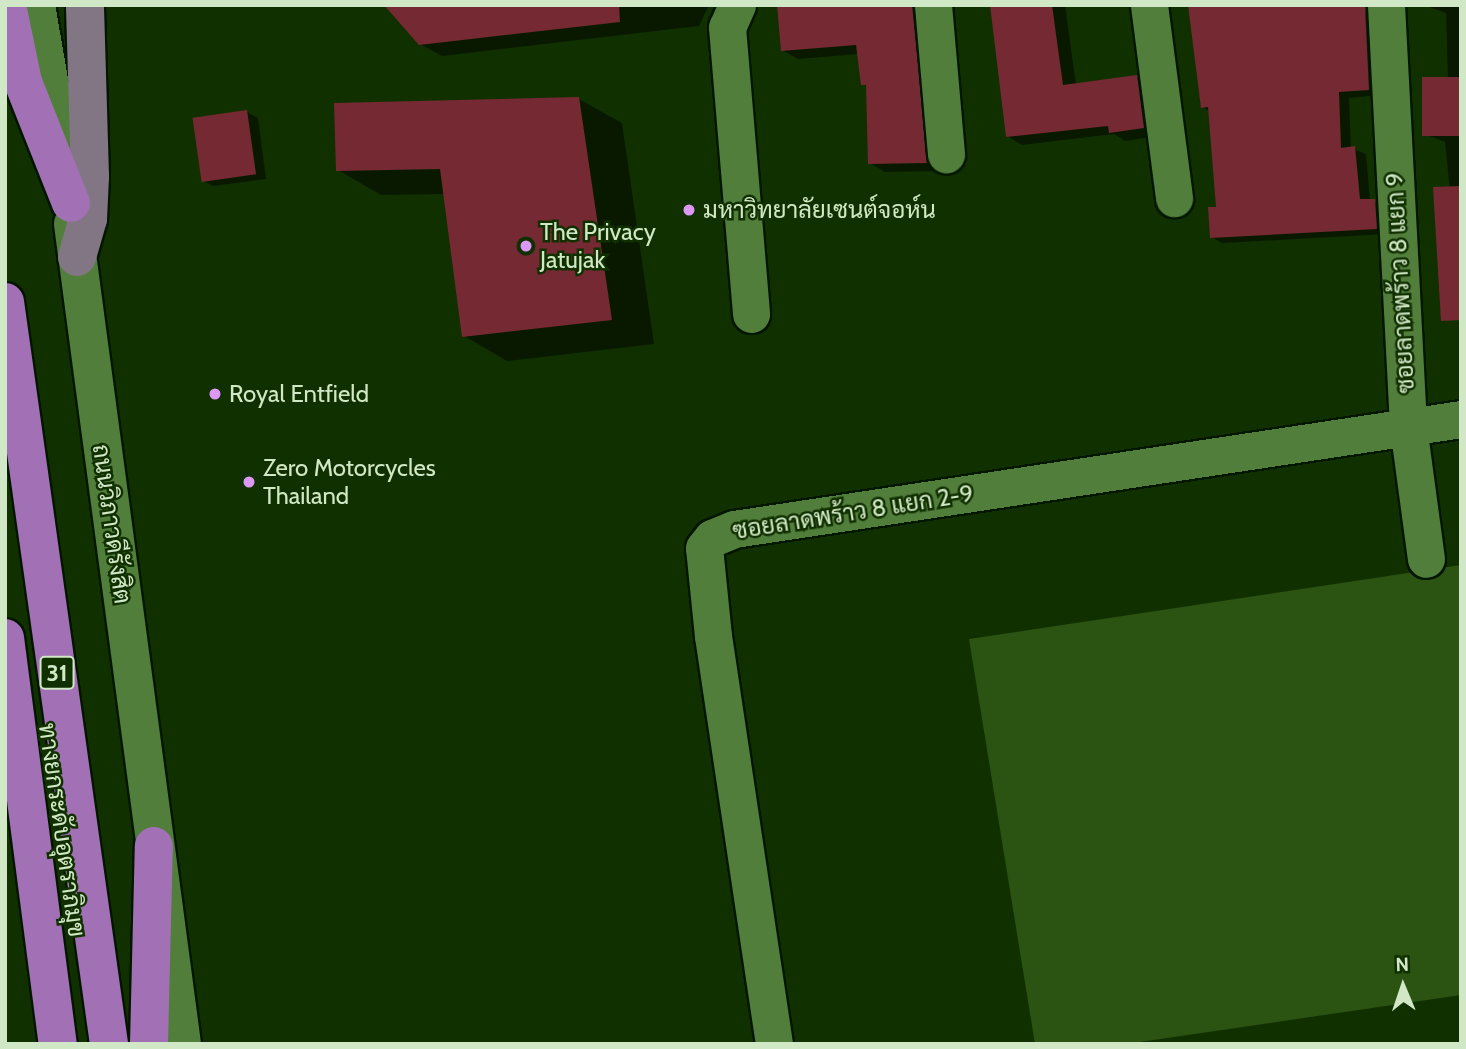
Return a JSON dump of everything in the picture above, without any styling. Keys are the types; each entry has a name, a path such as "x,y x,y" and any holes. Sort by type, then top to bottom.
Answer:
{"highway":[{"path":"7,5 23,82 71,203"},
{"name":"31","path":"5,302 109,1044"},
{"name":"ทางยกระดับอุตราภิมุข","path":"5,409 91,1044"},
{"name":"ทางยกระดับอุตราภิมุข","path":"5,638 58,1044"},
{"path":"5,845 32,1044"},
{"path":"149,1044 155,846"}],"main road":[{"name":"ถนนวิภาวดีรังสิต","path":"36,5 71,203 182,1044"},
{"path":"77,257 88,219 90,176 85,5"}],"street":[{"path":"737,5 727,27 751,314"},
{"path":"933,5 946,154"},
{"path":"1149,5 1174,198"},
{"name":"ซอยลาดพร้าว 8 แยก 9","path":"1386,5 1408,426 1426,559"},
{"name":"ซอยลาดพร้าว 8 แยก 2-9","path":"774,1044 712,636 705,548 712,537 734,528 1461,419"}],"green space":[{"path":"1461,565 1461,995 1126,1044 1035,1044 969,639"}],"building":[{"path":"384,5 619,5 620,22 419,45"},
{"path":"777,5 912,5 928,163 868,164 866,85 861,85 856,45 781,51"},
{"path":"990,5 1052,5 1063,85 1137,75 1144,128 1109,133 1108,126 1006,137"},
{"path":"1188,5 1365,5 1369,90 1339,92 1341,148 1355,146 1360,199 1375,199 1377,229 1210,238 1208,207 1216,207 1208,107 1201,108"},
{"path":"1422,77 1461,77 1461,136 1422,136"},
{"name":"The Privacy Jatujak","path":"579,97 612,320 462,337 440,169 336,171 334,103"},
{"path":"247,110 256,174 202,182 193,118"},
{"path":"1461,186 1461,320 1441,321 1433,187"}],"place":[{"name":"มหาวิทยาลัยเซนต์จอห์น","path":"689,210"},
{"name":"The Privacy Jatujak","path":"526,246"},
{"name":"Royal Entfield","path":"215,394"},
{"name":"Zero Motorcycles Thailand","path":"249,482"}]}
